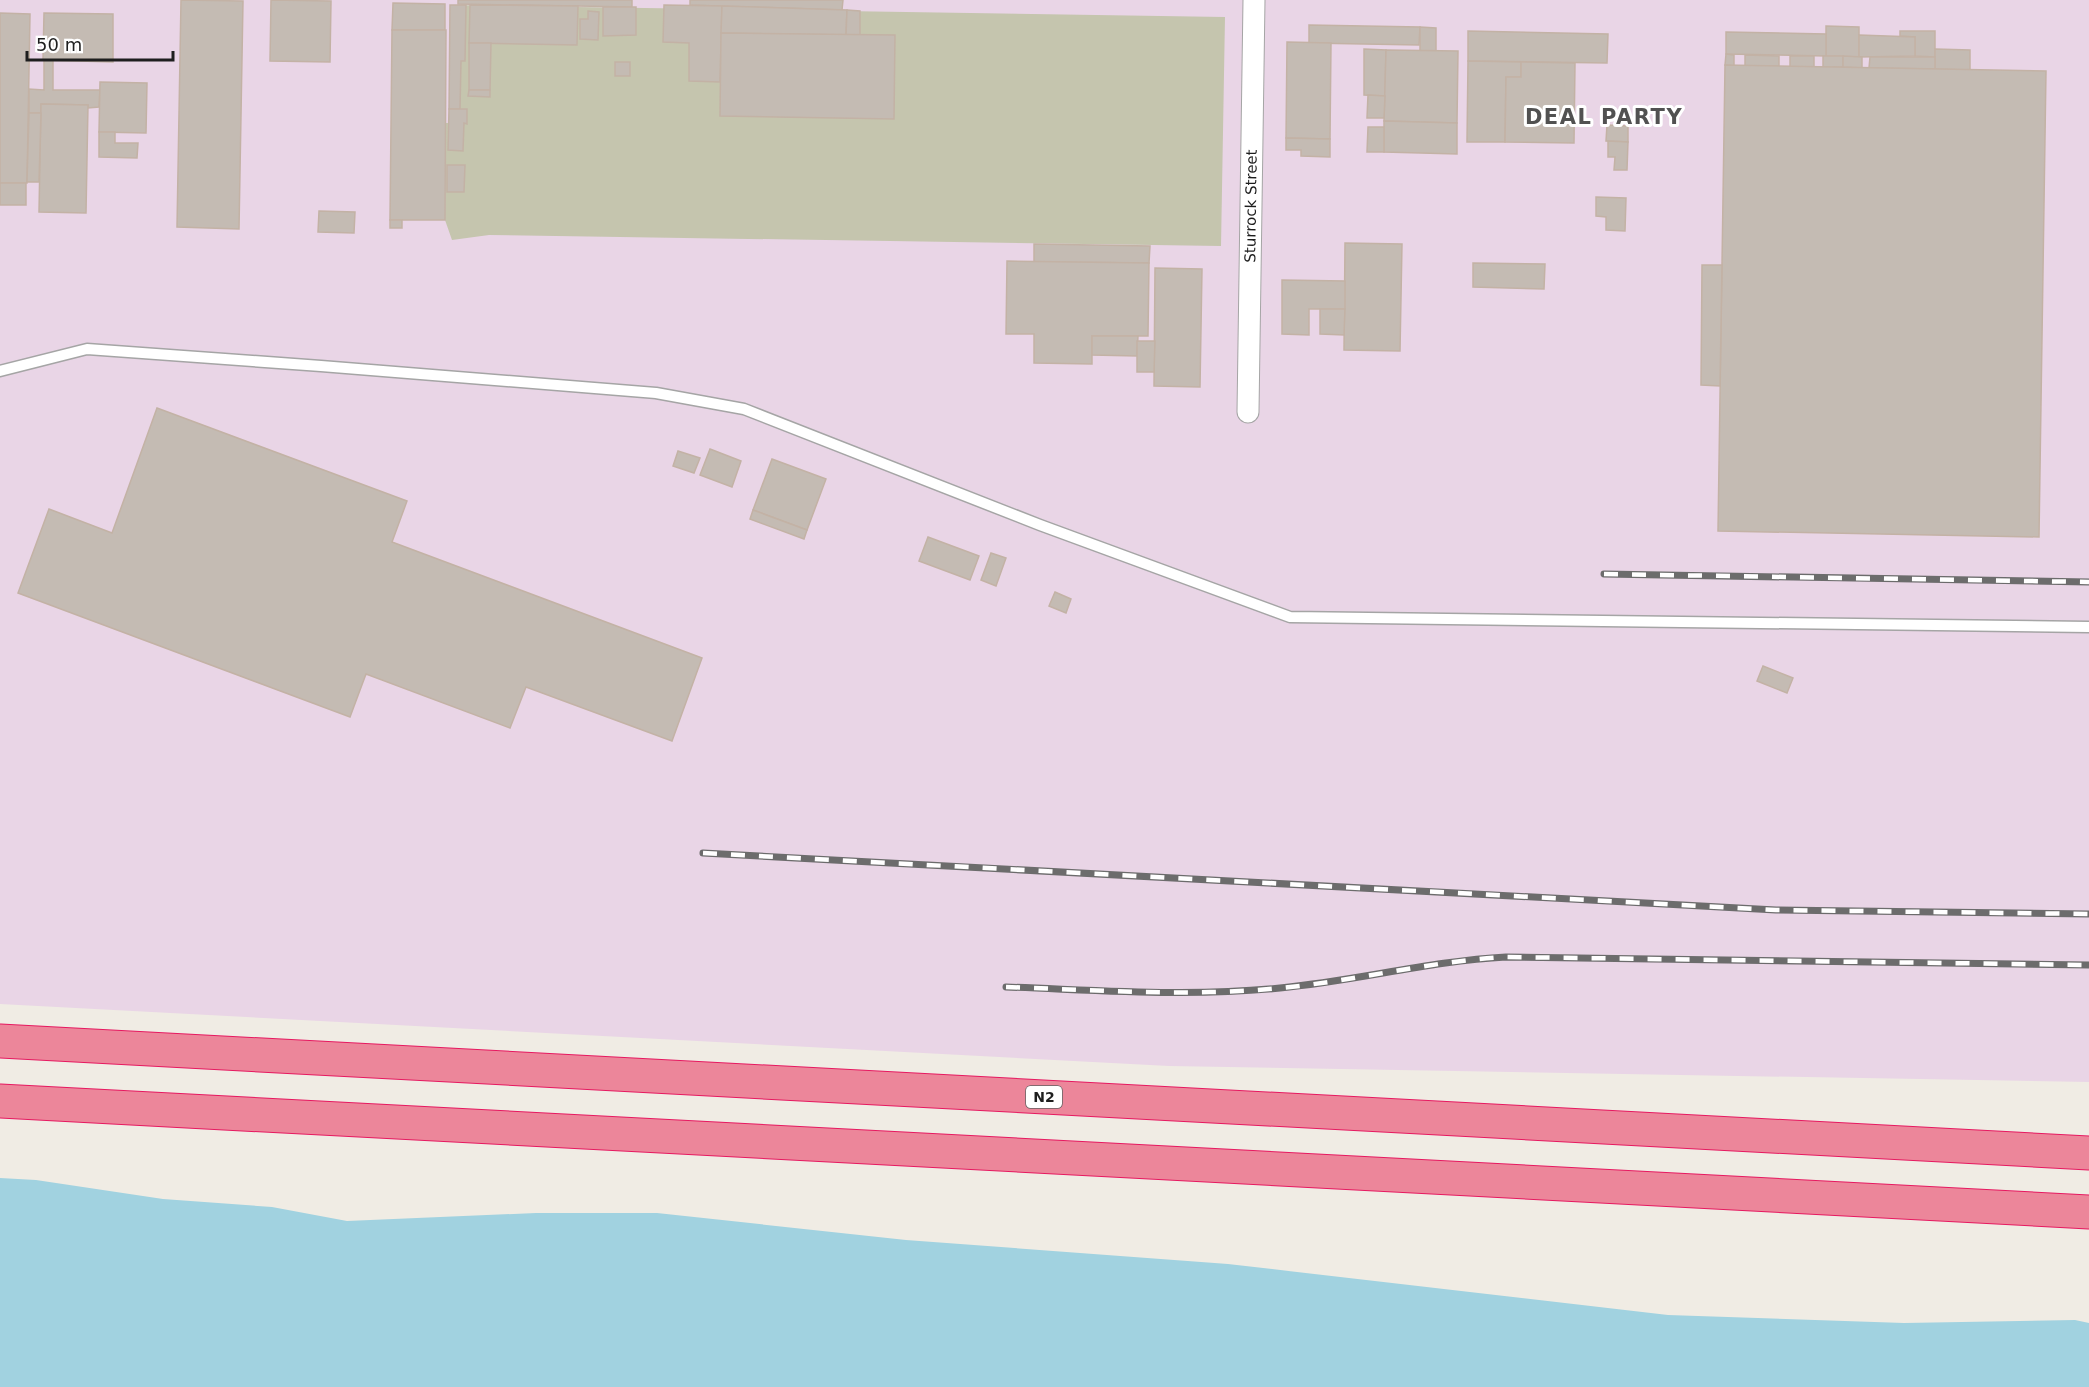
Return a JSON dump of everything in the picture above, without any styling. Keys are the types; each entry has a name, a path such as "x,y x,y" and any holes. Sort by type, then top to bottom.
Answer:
{"highway":[{"name":"N2","path":"0,1041 2089,1153"},
{"path":"0,1101 2089,1212"}],"street":[{"name":"Sturrock Street","path":"1248,412 1254,0"}],"lane":[{"path":"0,371 87,350 656,393 744,409 1040,525 1290,617 2089,627"}],"shaded area":[{"path":"0,0 2089,0 2089,1082 1169,1066 0,1004"},
{"path":"450,5 1225,17 1221,246 489,235 452,240 445,220"}],"water":[{"path":"0,1178 36,1180 163,1199 272,1207 347,1221 536,1213 657,1213 906,1240 1228,1264 1668,1315 1904,1323 2075,1320 2089,1323 2089,1387 0,1387"}],"building":[{"path":"181,0 243,1 239,229 177,227"},
{"path":"271,0 331,1 330,62 270,61"},
{"path":"458,0 632,0 632,7 458,4"},
{"path":"690,0 843,0 842,10 690,5"},
{"path":"393,3 445,4 445,30 392,30"},
{"path":"450,5 466,5 465,61 461,61 460,109 449,109"},
{"path":"470,5 578,6 577,45 469,43"},
{"path":"664,5 722,6 720,82 689,81 689,43 663,42"},
{"path":"722,6 847,10 846,35 721,33"},
{"path":"603,7 636,7 636,35 603,36"},
{"path":"847,10 860,11 860,35 846,35"},
{"path":"588,11 599,12 598,40 580,39 580,19 588,19"},
{"path":"0,13 30,14 27,183 0,183"},
{"path":"44,13 113,14 113,62 43,60"},
{"path":"1309,25 1420,27 1419,45 1309,43"},
{"path":"1826,26 1859,27 1859,57 1826,56"},
{"path":"1420,27 1436,28 1436,51 1420,51"},
{"path":"392,30 446,30 445,220 390,220"},
{"path":"1468,31 1608,34 1607,63 1468,61"},
{"path":"1900,31 1935,31 1935,57 1915,56 1915,37 1900,36"},
{"path":"1726,32 1826,34 1826,56 1726,54"},
{"path":"721,33 895,35 894,119 720,116"},
{"path":"1859,35 1915,37 1915,56 1859,57"},
{"path":"1287,42 1331,43 1330,139 1286,138"},
{"path":"469,43 491,43 490,90 469,90"},
{"path":"1364,49 1386,50 1385,96 1364,95"},
{"path":"1935,49 1970,50 1970,70 1935,69"},
{"path":"1386,50 1458,51 1457,123 1384,121"},
{"path":"1726,54 1734,55 1734,66 1725,65"},
{"path":"1745,55 1779,56 1779,66 1745,66"},
{"path":"1790,56 1814,56 1814,67 1790,67"},
{"path":"1823,56 1843,56 1843,67 1823,67"},
{"path":"1843,56 1862,57 1862,68 1843,67"},
{"path":"1870,57 1935,57 1935,69 1869,68"},
{"path":"44,60 53,60 53,90 100,90 99,107 41,104 41,113 29,113 29,89 44,90"},
{"path":"1468,61 1521,62 1521,77 1506,77 1505,142 1467,142"},
{"path":"615,62 630,62 630,76 615,76"},
{"path":"1521,62 1575,63 1574,143 1505,142 1506,77 1521,77"},
{"path":"1725,65 2046,71 2039,537 1718,531"},
{"path":"100,82 147,83 146,133 99,132"},
{"path":"469,90 490,90 490,97 468,96"},
{"path":"1368,95 1385,96 1384,118 1367,118"},
{"path":"41,104 88,105 86,213 39,212"},
{"path":"449,109 467,109 463,151 448,150"},
{"path":"29,113 41,113 39,182 27,182"},
{"path":"1384,121 1457,123 1457,154 1384,152"},
{"path":"1607,125 1628,126 1628,142 1606,141"},
{"path":"1368,127 1384,127 1384,152 1367,152"},
{"path":"99,132 115,132 115,143 138,143 137,158 99,157"},
{"path":"1286,138 1330,139 1330,157 1301,156 1301,150 1286,150"},
{"path":"1608,141 1628,142 1627,170 1614,170 1615,157 1608,157"},
{"path":"447,165 465,165 464,192 447,192"},
{"path":"0,183 26,183 26,205 0,205"},
{"path":"1596,197 1626,198 1625,231 1606,230 1606,217 1596,216"},
{"path":"319,211 355,212 354,233 318,232"},
{"path":"390,220 402,220 402,228 390,228"},
{"path":"1345,243 1402,244 1400,351 1344,350"},
{"path":"1034,244 1150,246 1149,263 1034,262"},
{"path":"1007,261 1149,263 1148,336 1092,336 1092,364 1034,363 1034,334 1006,334"},
{"path":"1473,263 1545,264 1544,289 1473,287"},
{"path":"1702,265 1722,265 1720,386 1701,385"},
{"path":"1155,268 1202,269 1200,387 1154,386"},
{"path":"1282,280 1345,281 1345,309 1309,309 1309,335 1282,334"},
{"path":"1320,309 1345,309 1344,335 1320,334"},
{"path":"1092,336 1138,336 1137,356 1092,355"},
{"path":"1137,341 1155,341 1154,372 1137,372"},
{"path":"157,408 407,501 392,542 702,658 672,741 526,687 510,728 366,674 350,717 18,593 49,509 112,533"},
{"path":"710,449 741,461 732,487 700,475"},
{"path":"678,451 700,458 694,473 673,466"},
{"path":"772,459 826,479 807,530 753,510"},
{"path":"753,510 807,530 804,539 750,519"},
{"path":"928,537 979,556 970,580 919,561"},
{"path":"991,553 1006,558 996,586 981,580"},
{"path":"1055,592 1071,599 1066,613 1049,606"},
{"path":"1763,666 1793,678 1787,693 1757,681"}],"railway":[{"path":"1604,574 2089,582"},
{"path":"703,853 1776,910 2089,914"},
{"path":"1006,987 1143,992 1246,991 1308,985 1449,963 1506,957 2089,965"}],"district":[{"name":"DEAL PARTY","path":"1604,117"}]}
